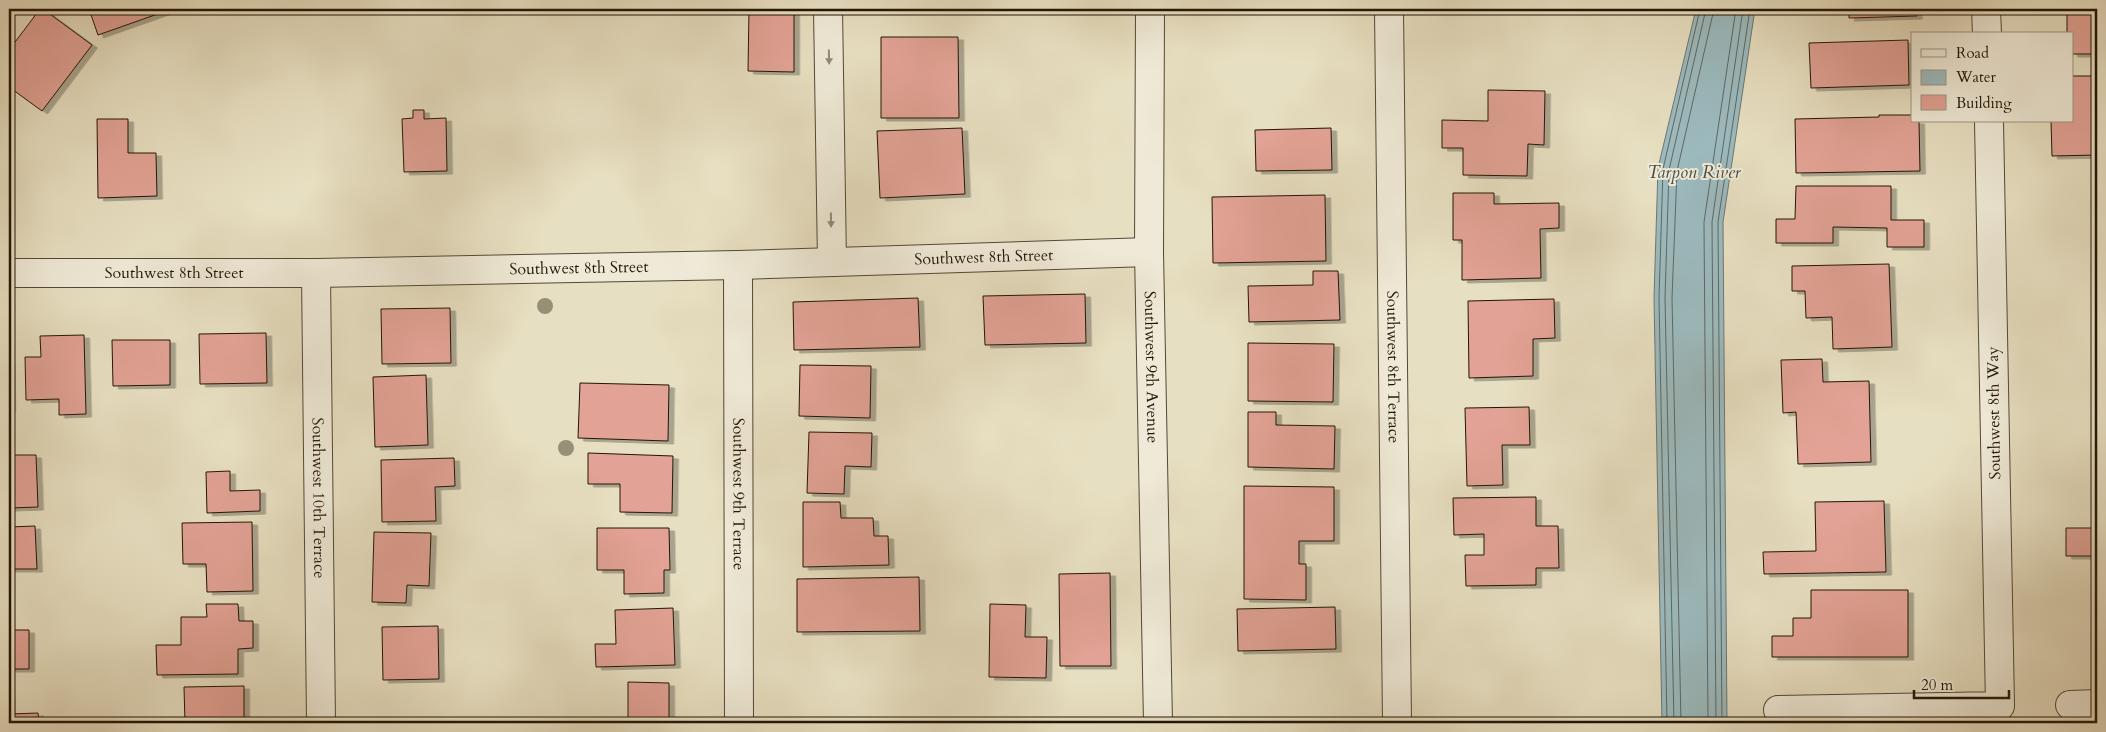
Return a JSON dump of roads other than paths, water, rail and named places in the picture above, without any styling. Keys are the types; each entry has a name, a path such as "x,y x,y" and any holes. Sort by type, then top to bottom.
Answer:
{"street":[{"path":"828,9 832,262"},
{"name":"Southwest 9th Avenue","path":"1150,9 1149,252 1158,723"},
{"name":"Southwest 8th Terrace","path":"1389,9 1397,723"},
{"path":"1986,9 1987,32"},
{"name":"Southwest 8th Way","path":"1778,710 2000,706 1988,122"},
{"name":"Southwest 8th Street","path":"9,274 316,273 738,265 1149,252"},
{"name":"Southwest 9th Terrace","path":"738,265 740,723"},
{"name":"Southwest 10th Terrace","path":"316,273 321,723"},
{"path":"2070,705 2097,704"}],"water":[{"name":"Tarpon River","path":"1696,9 1755,9 1723,222 1727,723 1662,723 1654,298 1658,168"}]}
